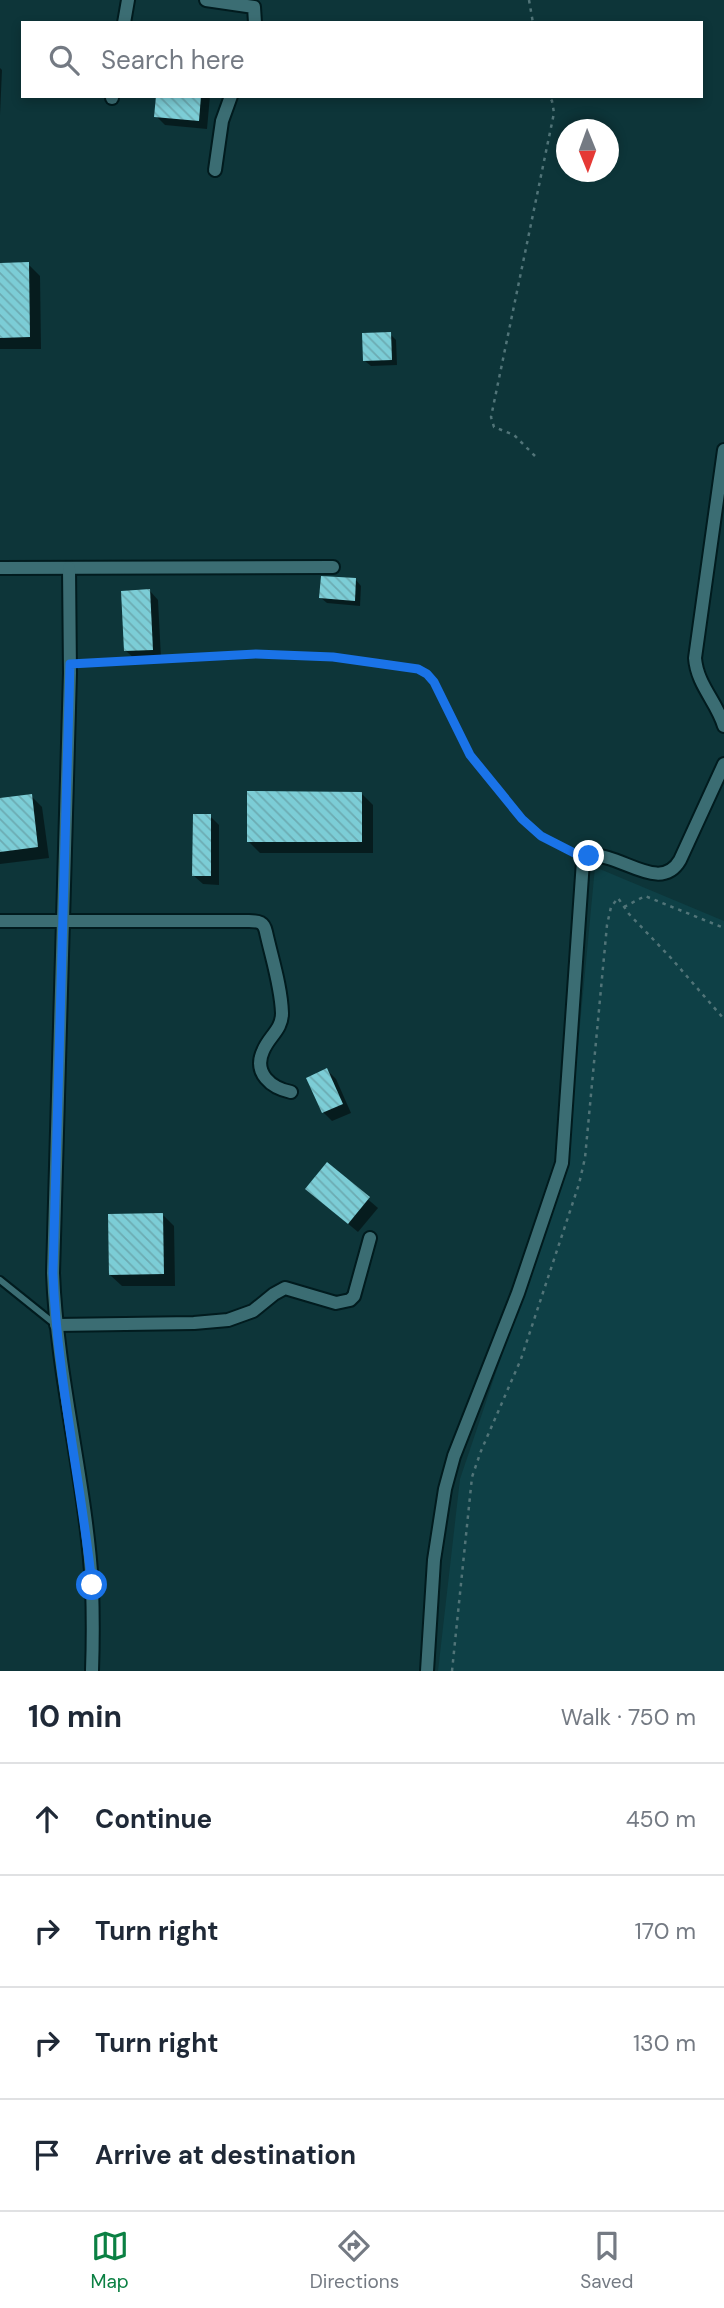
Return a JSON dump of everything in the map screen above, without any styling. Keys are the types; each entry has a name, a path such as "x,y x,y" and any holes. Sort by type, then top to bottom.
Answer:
{"street":[{"path":"124,21 128,0"},
{"path":"206,0 259,4"},
{"path":"215,170 222,121 230,98"},
{"path":"724,450 695,658 699,680 721,715 724,726"},
{"path":"0,568 333,567"},
{"path":"69,568 70,664 53,1273 55,1325 92,1585 92,1671"},
{"path":"427,1671 434,1560 445,1489 454,1456 518,1293 562,1163 584,858 605,856 652,874 665,875 673,872 724,764"},
{"path":"0,920 262,923 265,926 280,994 282,1014 278,1030 262,1053 260,1067 270,1085 291,1092"},
{"path":"55,1325 194,1324 228,1320 253,1311 274,1294 285,1289 336,1303 346,1303 354,1296 370,1238"}],"lane":[{"path":"0,1280 55,1325"}],"path":[{"path":"529,0 533,21"},
{"path":"535,456 514,435 495,427 491,417 554,113 550,98"},
{"path":"70,664 256,654 333,657 418,669 434,682 470,755 522,819 541,836 584,858"},
{"path":"624,906 645,896 724,928"},
{"path":"452,1671 472,1477 521,1359 579,1184 585,1158 607,925 611,907 618,898 724,1019"}],"shaded area":[{"path":"595,867 724,921 724,1671 438,1671 460,1479 567,1162"}],"building":[{"path":"156,98 201,98 199,121 154,117"},
{"path":"29,262 30,337 0,338 0,263"},
{"path":"391,332 392,360 363,361 362,333"},
{"path":"321,576 356,578 355,601 319,598"},
{"path":"150,589 153,650 124,651 121,591"},
{"path":"247,791 362,792 362,842 247,842"},
{"path":"32,794 38,847 0,852 0,798"},
{"path":"193,814 211,814 211,876 192,876"},
{"path":"327,1068 343,1104 322,1113 306,1078"},
{"path":"327,1162 370,1197 348,1224 305,1189"},
{"path":"163,1213 164,1274 109,1275 108,1214"}],"route":[{"path":"92,1585 57,1336 53,1273 70,664 256,654 333,657 405,665 418,669 434,682 470,755 522,819 541,836 584,858 589,856"}]}
